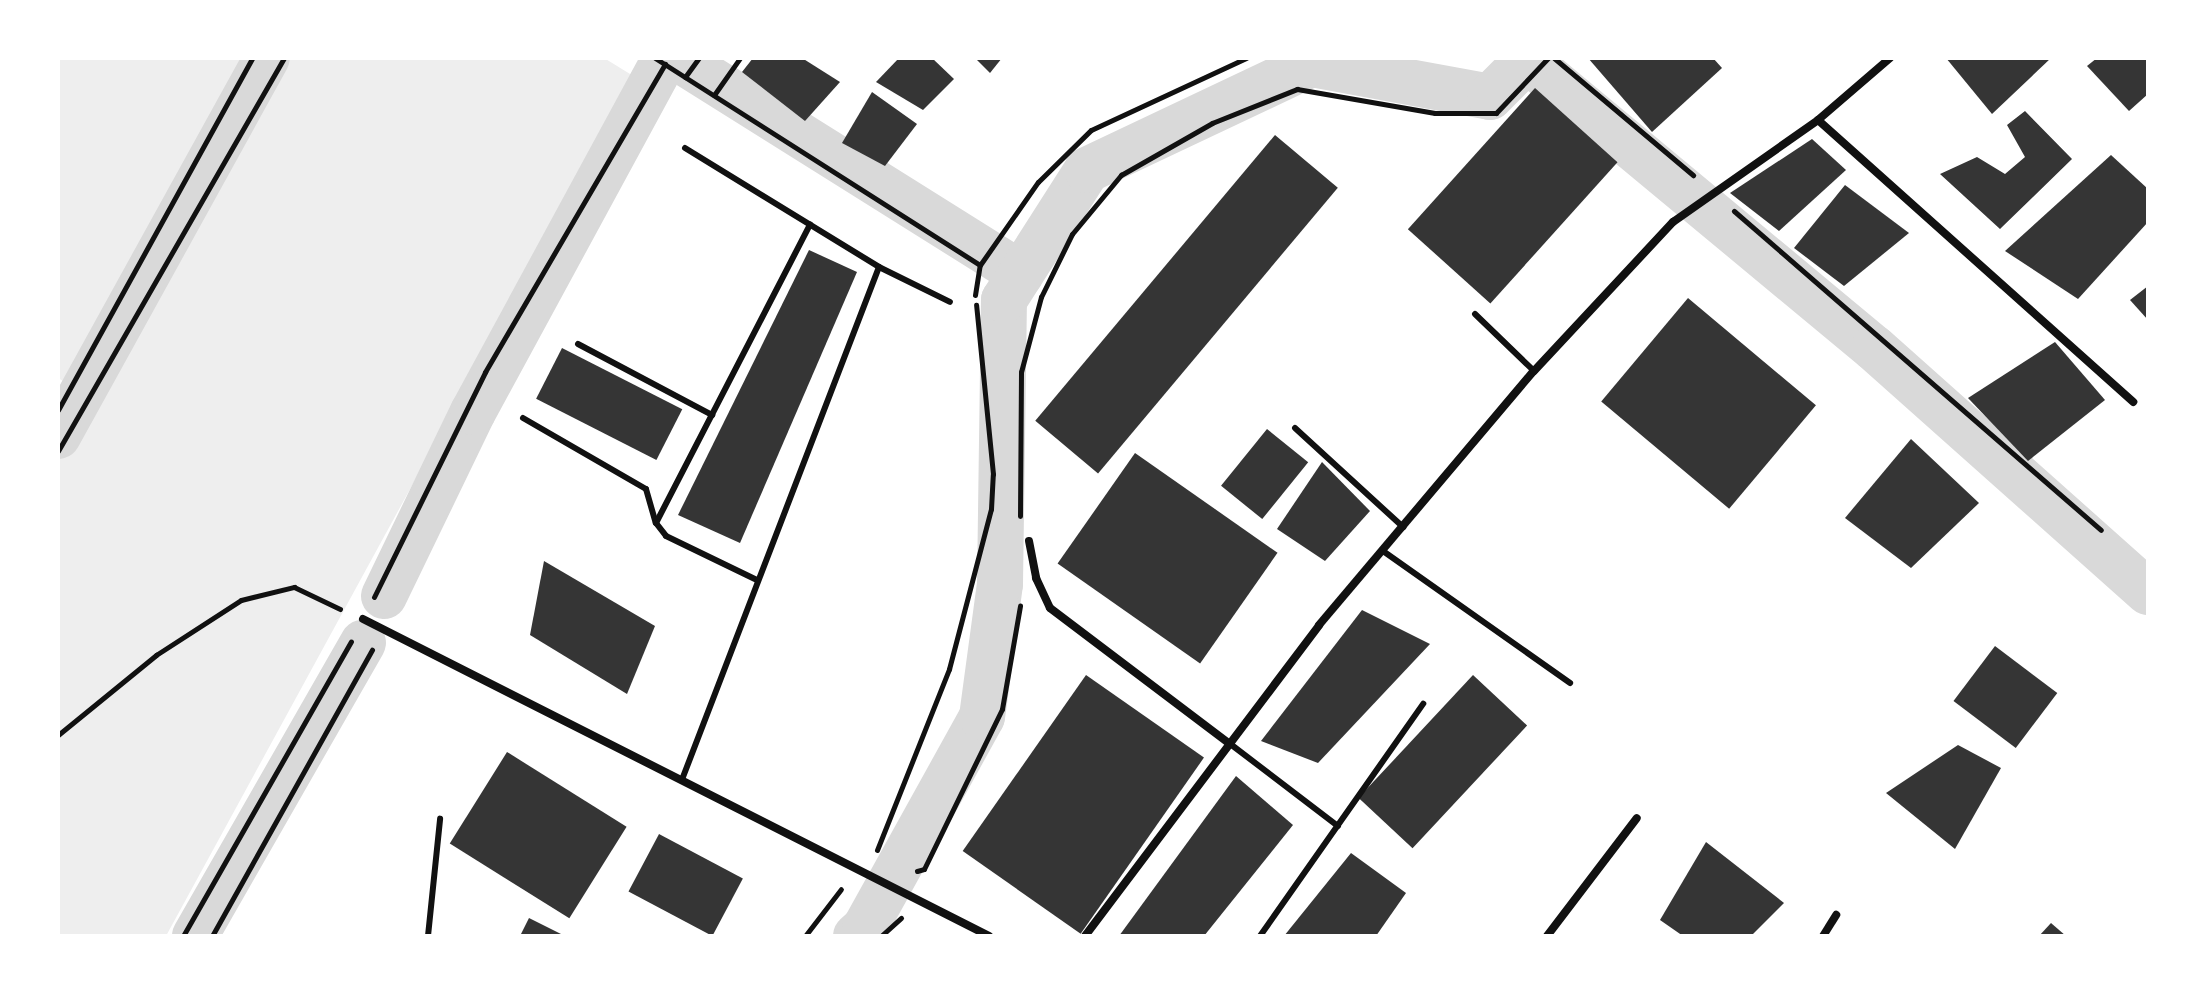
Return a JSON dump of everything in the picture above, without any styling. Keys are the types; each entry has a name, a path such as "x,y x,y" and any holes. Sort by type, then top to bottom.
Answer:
{"street":[{"path":"1085,936 1227,742 1534,371 1673,222 1818,120 1890,58"},
{"path":"1818,120 2133,402"},
{"path":"1029,541 1036,578 1050,608 1227,742"},
{"path":"363,619 683,777 989,936"},
{"path":"1547,936 1637,818"},
{"path":"1823,936 1836,915"}],"lane":[{"path":"685,148 879,267 950,302"},
{"path":"656,523 810,224"},
{"path":"683,777 879,267"},
{"path":"1475,314 1534,371"},
{"path":"578,344 712,415"},
{"path":"523,418 646,489 656,523 666,536 757,580"},
{"path":"1295,428 1403,527"},
{"path":"1383,551 1570,683"},
{"path":"1260,936 1423,704"},
{"path":"1227,742 1338,826"},
{"path":"428,936 440,819"}],"path":[{"path":"58,410 252,58"},
{"path":"58,451 284,58"},
{"path":"655,58 980,265"},
{"path":"685,77 699,58"},
{"path":"714,95 740,58"},
{"path":"884,862 876,848 880,832 949,669 991,509 993,474 975,291 980,265 1038,182 1091,130 1246,58"},
{"path":"1020,528 1021,372 1041,297 1072,234 1121,175 1212,123 1297,89 1435,113 1496,113 1551,58 1714,193 2101,530"},
{"path":"183,936 363,619 485,372 665,64"},
{"path":"58,735 156,655 241,600 294,587 363,619"},
{"path":"909,874 924,869 1002,709 1016,650 1020,590"},
{"path":"212,936 373,648 379,626"},
{"path":"805,936 839,889 856,889"},
{"path":"881,936 903,914 896,904"}],"shaded area":[{"path":"58,58 604,58 635,77 166,936 58,936 58,425 78,390 58,378"}],"building":[{"path":"753,58 802,58 840,82 805,121 742,72"},
{"path":"899,58 932,58 954,79 923,110 876,82"},
{"path":"975,58 1002,58 990,73"},
{"path":"1588,58 1713,58 1722,68 1652,132"},
{"path":"1946,58 2051,58 1992,114"},
{"path":"2097,58 2148,58 2148,94 2129,111 2087,66"},
{"path":"1535,88 1617,162 1490,303 1408,229"},
{"path":"872,92 917,124 885,166 842,143"},
{"path":"2025,111 2072,159 2000,229 1940,174 1977,157 2005,174 2025,157 2007,125"},
{"path":"1275,135 1338,188 1098,473 1035,421"},
{"path":"1812,139 1846,170 1779,231 1730,193"},
{"path":"2111,155 2148,189 2148,222 2078,299 2005,251"},
{"path":"1845,185 1909,233 1844,286 1794,248"},
{"path":"809,250 857,272 740,543 678,515"},
{"path":"2148,286 2148,320 2130,300"},
{"path":"1688,298 1816,405 1729,509 1601,401"},
{"path":"2055,342 2105,400 2028,461 1968,398"},
{"path":"562,348 682,409 656,460 536,399"},
{"path":"1267,429 1308,462 1262,519 1221,486"},
{"path":"1911,439 1979,503 1911,568 1845,518"},
{"path":"1135,453 1278,553 1200,663 1058,564"},
{"path":"1322,462 1370,511 1325,561 1277,529"},
{"path":"544,561 655,626 627,694 530,635"},
{"path":"1362,610 1430,644 1318,763 1261,741"},
{"path":"1995,646 2057,693 2016,748 1953,701"},
{"path":"1086,675 1204,758 1081,934 963,851"},
{"path":"1473,675 1527,725 1413,848 1358,798"},
{"path":"1958,745 2001,768 1955,849 1886,793"},
{"path":"507,752 627,827 569,918 450,844"},
{"path":"1236,776 1293,825 1204,936 1119,936"},
{"path":"659,834 743,879 712,936 628,891"},
{"path":"1706,842 1784,903 1751,936 1683,936 1660,920"},
{"path":"1351,853 1406,893 1376,936 1284,936"},
{"path":"529,918 565,936 520,936"},
{"path":"2051,923 2066,936 2039,936"}],"waterway":[{"path":"58,436 267,58"},
{"path":"384,596 473,412 665,58"},
{"path":"677,58 1021,274"},
{"path":"856,936 865,928 982,717 1000,584 1004,300 1087,170 1311,64 1490,97 1529,58"},
{"path":"1527,60 1874,348 2148,592"},
{"path":"195,936 363,643"}]}
